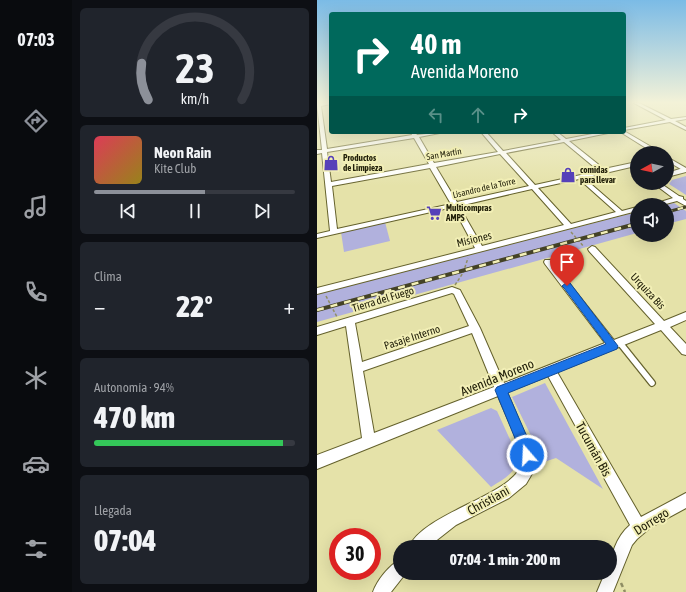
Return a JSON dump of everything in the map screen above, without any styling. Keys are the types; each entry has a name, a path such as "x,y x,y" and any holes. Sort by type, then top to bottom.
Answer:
{"street":[{"path":"323,131 334,232"},
{"path":"626,132 647,146"},
{"path":"317,152 414,134 480,249"},
{"path":"485,134 534,187 568,227"},
{"path":"556,134 604,172"},
{"name":"San Martín","path":"328,185 601,134"},
{"path":"318,161 325,151"},
{"path":"674,163 686,170"},
{"name":"Lisandro de la Torre","path":"317,236 579,177 630,168"},
{"path":"674,173 686,170"},
{"path":"674,178 686,175"},
{"path":"579,177 621,213"},
{"path":"667,190 683,200"},
{"path":"672,190 683,200"},
{"name":"Misiones","path":"320,290 630,211"},
{"name":"Urquiza Bis","path":"589,249 663,325 686,351"},
{"path":"548,262 616,344"},
{"path":"456,290 475,328 501,390"},
{"name":"Tierra del Fuego","path":"317,331 447,291 456,290"},
{"name":"Avenida Moreno","path":"317,462 551,371 686,316"},
{"path":"346,322 357,368 369,442"},
{"name":"Pasaje Interno","path":"357,368 475,328"},
{"name":"Tucumán Bis","path":"551,371 638,526"},
{"name":"Christiani","path":"425,540 452,519 513,487 525,473 527,464 525,448 501,390"},
{"name":"Dorrego","path":"605,592 626,540 638,526 686,500"},
{"path":"381,592 393,577"}],"lane":[{"path":"616,344 652,383"}],"path":[{"path":"568,227 589,249"},
{"path":"456,290 455,284 463,273 469,256 467,252"},
{"path":"320,290 346,322"}],"shaded area":[{"path":"686,176 686,195 674,187 674,179"},
{"path":"674,203 686,211 686,219 674,222"},
{"path":"630,214 630,235 317,322 317,294"},
{"path":"385,222 390,241 344,252 341,232"},
{"path":"545,383 603,489 556,458 544,462 512,397"},
{"path":"491,408 497,411 518,457 515,468 512,472 491,487 437,430"}],"railway":[{"path":"674,210 686,207"},
{"path":"317,310 630,226"}],"place":[{"name":"Productos de Limpieza","path":"331,163"},
{"name":"comidas para llevar","path":"568,175"},
{"name":"Multicompras AMPS","path":"434,213"}],"route":[{"path":"527,455 501,390 613,346 567,286"}]}
